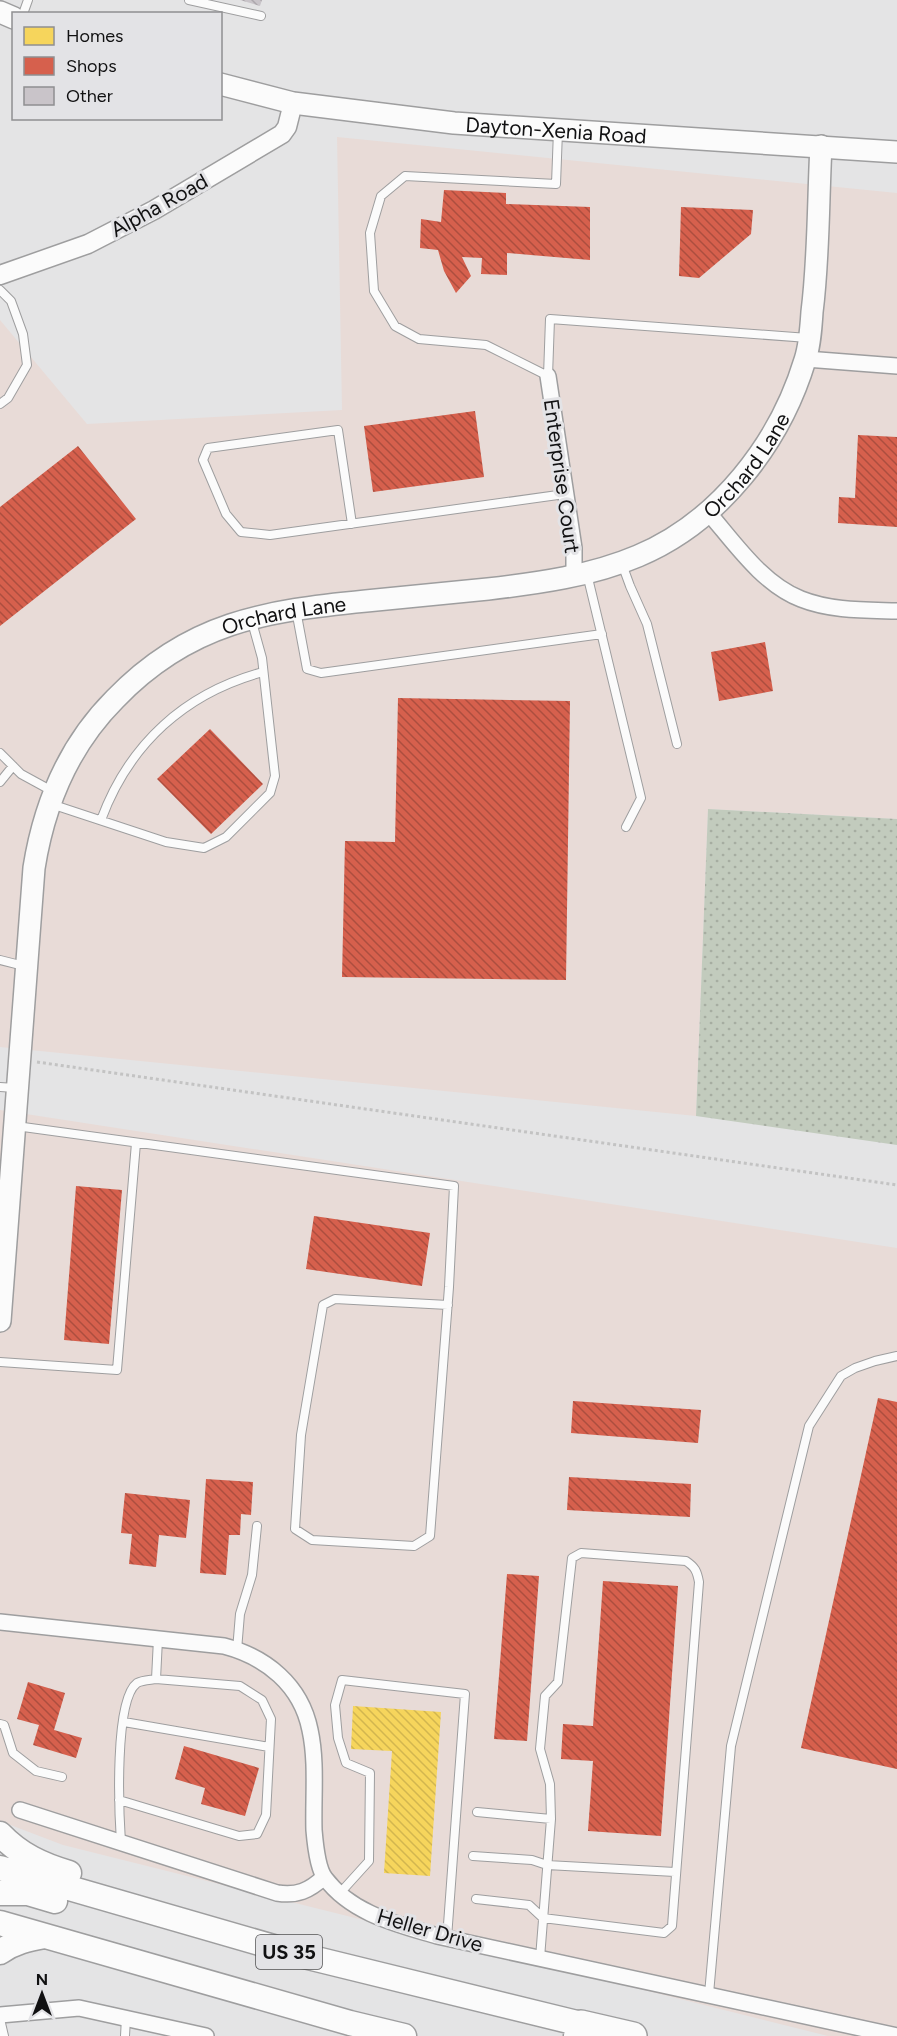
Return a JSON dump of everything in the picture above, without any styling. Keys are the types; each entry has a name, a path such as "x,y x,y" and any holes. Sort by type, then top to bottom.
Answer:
{"highway":[{"path":"0,1834 25,1856 47,1867 348,1952 398,1980"},
{"name":"US 35","path":"0,1868 578,2030 633,2036"},
{"path":"0,1893 28,1893 291,1968 336,1964"},
{"name":"US 35","path":"0,1923 350,2023 404,2036"},
{"path":"0,1953 26,1939 47,1936"}],"main road":[{"name":"Dayton-Xenia Road","path":"222,85 292,103 454,123 897,152"},
{"name":"Orchard Lane","path":"0,1321 4,1224 14,1126 8,1088 19,1060 34,868 42,827 52,798 67,764 92,725 108,705 156,663 196,638 220,628 296,608 521,585 580,575 640,555 669,539 707,511 735,484 757,458 775,430 783,415 807,349 815,290 821,146"}],"street":[{"name":"Alpha Road","path":"0,275 88,244 154,210 282,134 287,127 292,103"},
{"path":"807,349 897,366"},
{"name":"Enterprise Court","path":"548,376 565,494 580,575"},
{"path":"707,511 764,575 790,594 803,600 838,608 897,612"},
{"path":"0,1622 224,1646 263,1661 274,1669 287,1682 305,1712 310,1729 313,1747 315,1842 324,1877 305,1892 290,1895 277,1893 20,1810"},
{"name":"Heller Drive","path":"324,1877 340,1893 376,1917 447,1938 897,2036"},
{"path":"0,2017 79,2008 184,2033 206,2036"}],"lane":[{"path":"189,0 261,16"},
{"path":"558,130 556,184 405,177 381,196 370,233 374,291 395,326 419,339 486,345 548,376 550,320 807,349"},
{"path":"0,290 11,301 23,334 27,365 8,398 0,405"},
{"path":"352,524 338,429 208,448 203,460 226,514 241,532 270,536 565,494"},
{"path":"622,562 647,624 677,744"},
{"path":"580,575 602,634 641,798 627,827"},
{"path":"296,608 307,669 321,673 602,634"},
{"path":"0,753 21,774 52,798 101,820 166,842 204,848 225,837 270,793 275,776 262,658 251,618"},
{"path":"101,820 110,796 132,760 162,724 200,698 235,679 263,672"},
{"path":"0,782 13,766"},
{"path":"0,960 26,967"},
{"path":"14,1126 454,1186 448,1305 430,1536 414,1546 312,1540 295,1529 301,1435 323,1305 336,1299 448,1305"},
{"path":"0,1362 117,1370 136,1143"},
{"path":"709,1994 731,1746 809,1426 841,1376 855,1368 897,1356"},
{"path":"237,1650 240,1614 252,1575 257,1526"},
{"path":"476,1899 530,1905 543,1918 663,1933 672,1926 699,1582 694,1566 686,1562 581,1553 572,1558 558,1682 545,1696 540,1749 550,1784 551,1819 547,1865 543,1918 540,1958"},
{"path":"156,1679 159,1639"},
{"path":"119,1800 239,1836 257,1834 266,1815 271,1719 262,1700 240,1686 156,1679 138,1682 129,1693 120,1747 119,1800 121,1843"},
{"path":"340,1893 369,1861 370,1784 370,1773 346,1763 338,1738 335,1705 342,1680 465,1694 447,1938"},
{"path":"124,1722 269,1747"},
{"path":"0,1725 4,1725 13,1753 36,1771 62,1777"},
{"path":"477,1812 551,1819"},
{"path":"473,1856 532,1860 547,1865 675,1872"},
{"path":"0,2017 4,2036"},
{"path":"125,2036 126,2018"}],"path":[{"path":"19,1060 897,1185"}],"shaded area":[{"path":"337,137 897,193 897,819 708,809 696,1116 0,1047 0,320 87,424 342,410"},
{"path":"0,1110 897,1248 897,2036 828,2036 63,1845 0,1821"}],"green space":[{"path":"708,809 897,819 897,1145 696,1116"}],"building: Homes":[{"path":"353,1706 441,1712 430,1876 384,1873 392,1751 351,1749"}],"building: Shops":[{"path":"444,190 506,193 506,204 590,207 590,260 507,253 507,275 481,274 482,258 462,257 471,276 456,293 444,271 438,250 420,248 421,219 441,222"},
{"path":"681,207 753,210 751,234 699,278 679,276"},
{"path":"475,411 484,477 373,492 364,426"},
{"path":"858,435 897,437 897,527 838,523 839,497 855,498"},
{"path":"78,446 136,519 0,626 0,507"},
{"path":"765,642 773,691 719,701 711,652"},
{"path":"398,698 570,701 566,980 342,977 345,841 395,842"},
{"path":"210,729 263,784 211,834 157,779"},
{"path":"76,1186 122,1190 109,1344 64,1340"},
{"path":"314,1216 430,1233 422,1286 306,1269"},
{"path":"878,1398 897,1402 897,1769 801,1748"},
{"path":"573,1401 701,1410 698,1443 571,1433"},
{"path":"569,1477 691,1484 690,1517 567,1510"},
{"path":"206,1479 253,1482 251,1515 241,1514 240,1535 229,1535 226,1575 200,1573"},
{"path":"125,1493 190,1500 186,1538 159,1535 156,1567 129,1564 132,1534 121,1533"},
{"path":"507,1574 539,1576 527,1741 494,1739"},
{"path":"603,1581 678,1586 661,1836 588,1831 593,1761 561,1759 563,1724 593,1726"},
{"path":"28,1682 65,1693 54,1730 82,1738 76,1758 33,1745 39,1725 17,1719"},
{"path":"184,1746 259,1768 245,1816 201,1804 205,1788 175,1779"}],"building: Other":[{"path":"240,0 262,0 260,6"}]}
